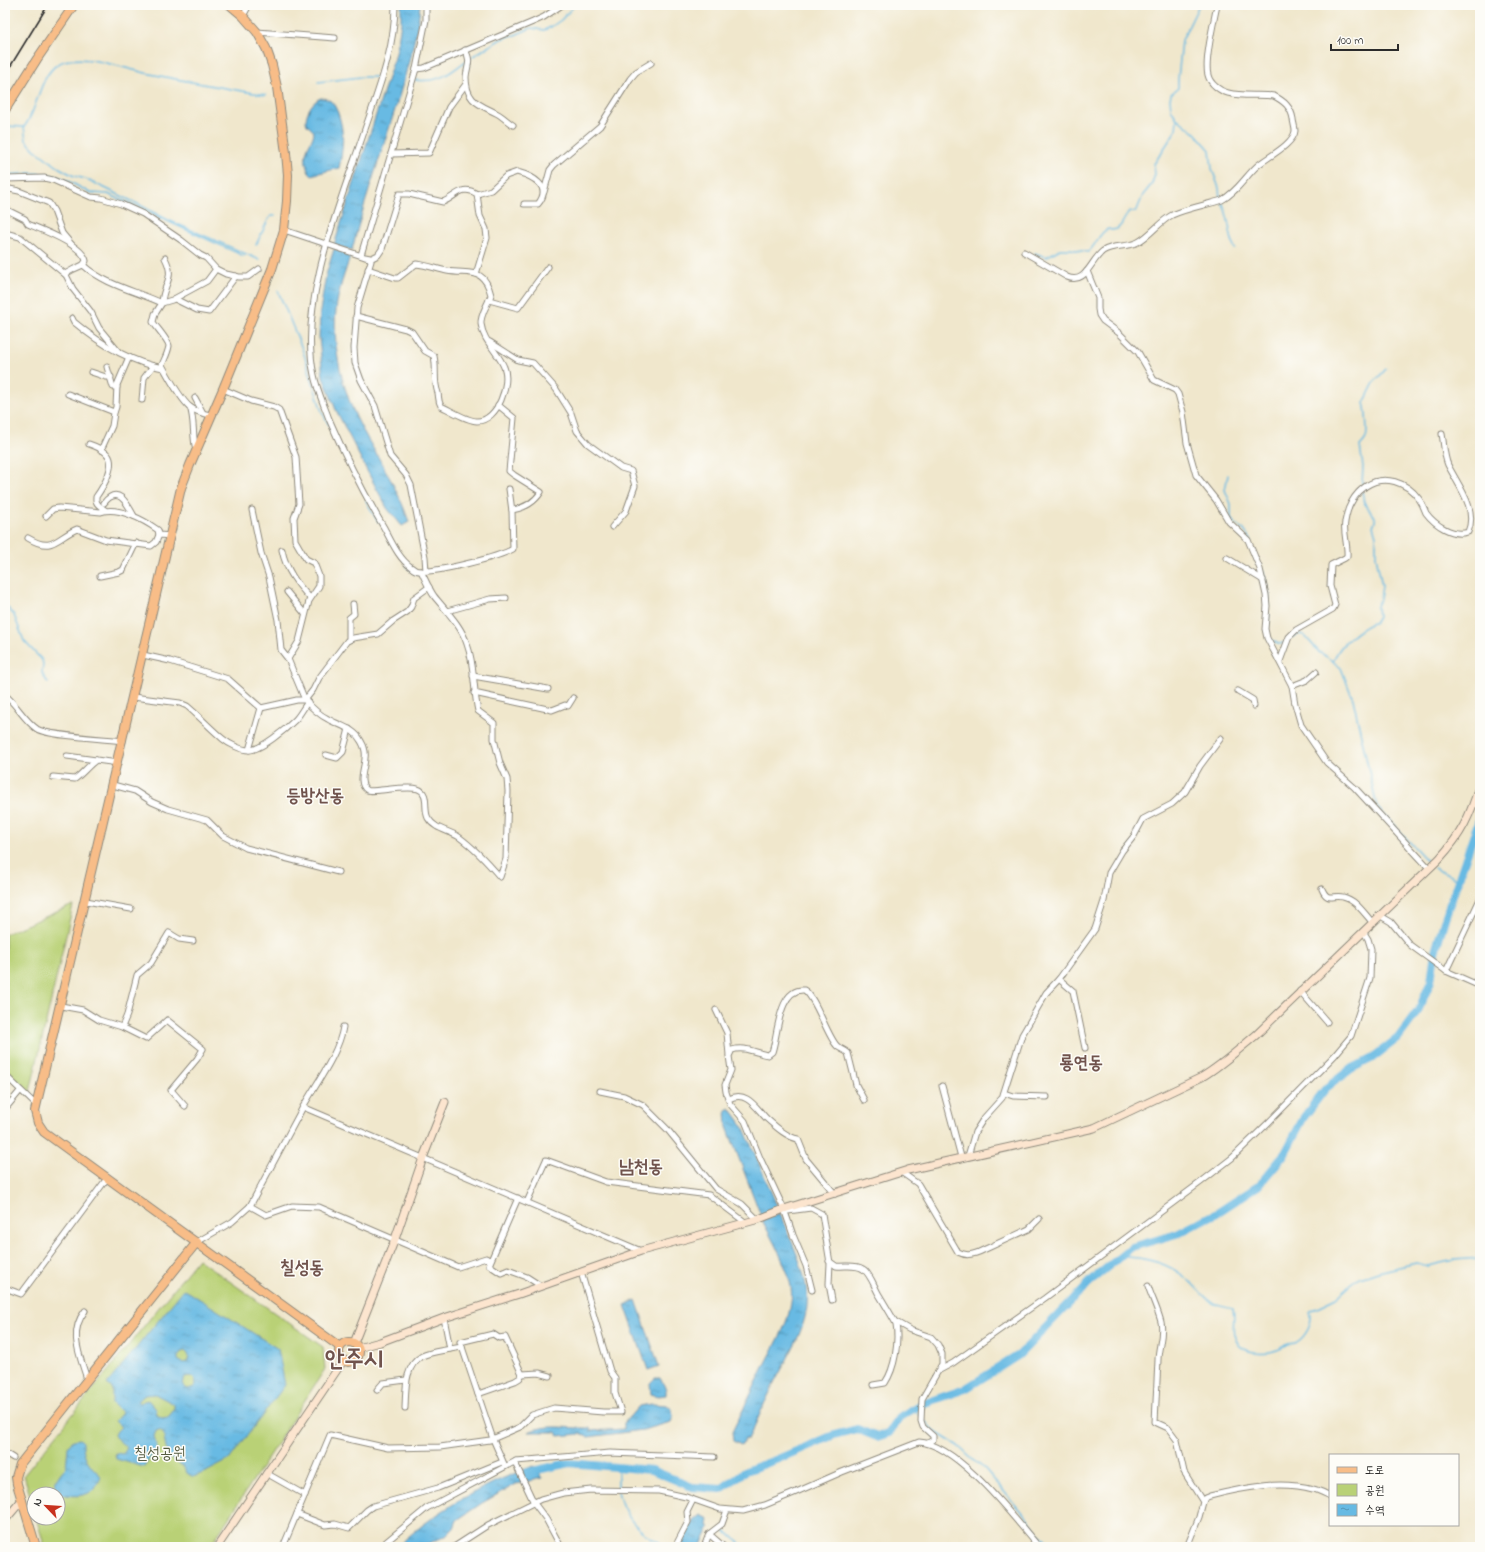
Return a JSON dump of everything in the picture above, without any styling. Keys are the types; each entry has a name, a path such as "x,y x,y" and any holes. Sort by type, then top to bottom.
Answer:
{"main road":[{"path":"5,110 37,59 74,5"},
{"path":"230,5 243,16 257,32 264,43 272,66 280,105 288,176 284,230 272,269 223,389 207,414 196,451 181,488 86,901 36,1105 36,1118 40,1128 340,1347"},
{"path":"446,1102 423,1158 356,1345 359,1355 356,1360 349,1362 343,1361 338,1353 344,1342 351,1342 356,1345 380,1342 444,1318 641,1251 758,1219 901,1172 965,1156 1094,1128 1202,1077 1214,1070 1235,1053 1431,866 1451,845 1466,823 1480,784"},
{"path":"36,1547 16,1478 20,1464 86,1379 197,1242"},
{"path":"216,1547 343,1361"},
{"path":"5,1520 22,1500"}],"street":[{"path":"243,16 249,5"},
{"path":"395,5 393,33 384,70 322,260 313,308 311,355 314,375 336,434 373,510 402,557 410,567 423,571 437,570 504,554 513,549 512,510 509,489"},
{"path":"361,255 416,69 426,20 426,5"},
{"path":"416,69 424,68 544,17 562,5"},
{"path":"1024,252 1072,279 1084,275 1096,257 1107,249 1137,242 1172,216 1230,196 1259,165 1280,150 1292,136 1295,132 1291,110 1280,98 1274,96 1229,93 1219,89 1208,78 1208,56 1217,5"},
{"path":"257,32 335,38"},
{"path":"465,50 470,63 466,74 466,84 473,101 502,116 513,125"},
{"path":"524,204 538,204 541,201 550,170 554,164 600,126 630,79 636,72 651,63"},
{"path":"391,154 429,153 449,107 466,84"},
{"path":"370,259 378,255 382,249 399,194 409,194 439,202 445,201 463,190 469,190 477,194 491,190 506,176 517,172 528,175 539,182 544,192"},
{"path":"5,179 44,178 53,180 91,197 101,198 120,204 143,214 185,242 200,255 206,258 216,269 226,274 248,277 258,270"},
{"path":"5,188 19,191 49,204 54,211 62,232 74,247"},
{"path":"476,274 487,238 486,229 480,216 477,194"},
{"path":"5,209 25,219 28,224 51,234 74,247 85,256 86,264 65,274"},
{"path":"284,230 370,259"},
{"path":"5,233 20,237 65,274 73,289 91,312 98,328 118,351"},
{"path":"166,258 171,273 162,297 162,303 155,314 153,322 168,341 169,346 162,365 172,383 190,407 193,422 193,441 196,451"},
{"path":"252,510 278,620 281,650 288,659 306,701 328,719 349,729 358,736 366,758 362,777 365,788 368,791 392,788 413,788 421,790 426,798 425,810 429,819 437,827 452,833 468,844 500,877 506,859 508,786 494,739 494,723 478,711 474,693 468,645 464,636 429,587 423,571 425,557 411,485 406,475 390,456 375,406 364,387 357,370 354,348 356,316 358,302 370,259"},
{"path":"356,316 406,329 412,332 422,349 434,356 436,369 435,384 438,402 441,406 476,421 486,419 498,405 506,385 506,373 504,366 487,341 482,329 481,318 491,295 485,281 476,274 449,271 416,264 398,278 368,269"},
{"path":"83,265 95,274 128,290 162,303 175,299 207,281 216,269"},
{"path":"489,300 518,308 548,267"},
{"path":"1087,271 1098,298 1099,315 1103,321 1119,333 1138,352 1154,380 1175,390 1178,394 1183,412 1187,443 1196,474 1216,500 1229,522 1248,540 1263,580 1267,606 1265,629 1267,638 1292,686 1301,725 1320,755 1339,775 1355,788 1431,866"},
{"path":"175,299 197,310 209,312 236,276"},
{"path":"72,318 74,322 94,338 129,357 163,368"},
{"path":"487,341 518,360 533,364 556,389 571,413 577,431 588,444 621,468 631,470 635,486 626,511 612,527"},
{"path":"101,450 112,426 116,407 117,387 129,357"},
{"path":"142,400 144,378 153,366"},
{"path":"108,367 113,387 117,387"},
{"path":"91,372 106,377 111,377"},
{"path":"223,389 251,401 274,407 280,412 296,457 299,504 294,518 295,540 306,559 314,563 319,576 319,586 310,598 299,641 288,659"},
{"path":"68,394 114,412"},
{"path":"195,398 207,414"},
{"path":"498,405 514,418 509,471 541,492 538,497 526,506 512,510"},
{"path":"190,407 207,414"},
{"path":"1280,661 1289,637 1296,630 1333,609 1335,605 1330,586 1331,565 1347,556 1344,523 1353,498 1360,490 1370,484 1383,480 1396,481 1407,487 1419,499 1434,522 1443,528 1454,532 1463,534 1468,532 1471,526 1468,504 1448,465 1442,434"},
{"path":"89,444 106,452 109,456 110,471 95,500 105,510"},
{"path":"104,503 110,496 115,494 118,495 126,503 134,516"},
{"path":"28,538 36,543 45,545 57,542 69,532 77,529 106,540 153,545 159,535 158,530 150,525 134,516 123,513 105,510 101,512 59,508 53,509 46,516"},
{"path":"159,535 171,536"},
{"path":"100,576 123,570 136,543"},
{"path":"282,550 289,572 310,598"},
{"path":"1227,558 1263,580"},
{"path":"133,697 180,703 187,706 224,740 241,748 249,750 255,749 296,719 319,678 347,641 378,634 407,612 411,607 414,598 429,587"},
{"path":"287,592 305,614"},
{"path":"447,611 490,599 506,598"},
{"path":"349,640 349,618 354,614 353,604"},
{"path":"143,655 170,661 228,679 261,708"},
{"path":"1292,686 1307,680 1316,672"},
{"path":"473,676 548,689"},
{"path":"1238,691 1253,700 1254,706"},
{"path":"474,693 552,710 564,705 568,706 574,698"},
{"path":"5,695 37,729 70,735 123,741"},
{"path":"261,708 306,701"},
{"path":"249,750 261,708"},
{"path":"326,755 337,758 342,755 349,729"},
{"path":"965,1156 975,1132 984,1118 999,1102 1004,1093 1022,1035 1046,993 1059,979 1095,929 1104,900 1109,873 1126,845 1134,836 1143,820 1172,804 1185,792 1200,766 1220,738"},
{"path":"67,756 118,763"},
{"path":"53,777 75,779 96,760"},
{"path":"113,785 135,791 152,802 168,809 207,820 223,836 246,848 338,872"},
{"path":"1322,888 1327,897 1343,896 1357,904 1372,922"},
{"path":"1445,970 1480,899"},
{"path":"86,901 130,909"},
{"path":"1379,915 1391,922 1410,945 1445,970 1480,986"},
{"path":"938,1371 953,1363 1039,1302 1232,1158 1335,1055 1351,1036 1370,978 1370,949 1368,938 1363,931"},
{"path":"122,1026 127,1015 137,975 152,963 169,933 179,939 193,941"},
{"path":"1059,979 1073,991 1085,1048"},
{"path":"729,1056 732,1050 737,1049 747,1049 764,1054 772,1052 782,1009 792,992 796,990 804,990 810,995 819,1015 838,1046 848,1053 856,1085 864,1100"},
{"path":"1300,991 1327,1022"},
{"path":"61,1006 83,1010 99,1020 122,1026 146,1039 167,1020 203,1049 197,1059 171,1090 185,1106"},
{"path":"716,1010 727,1033 731,1070 725,1088 730,1104 745,1121 784,1210 806,1266 812,1290"},
{"path":"197,1242 232,1222 250,1206 334,1052 341,1038 342,1028"},
{"path":"5,1075 36,1105"},
{"path":"942,1086 965,1156"},
{"path":"5,1109 20,1091"},
{"path":"600,1091 624,1096 643,1105 667,1129 716,1189 742,1204 758,1219"},
{"path":"1004,1093 1013,1096 1047,1097"},
{"path":"729,1099 736,1096 749,1100 772,1124 791,1138 798,1139 806,1159 835,1194"},
{"path":"303,1107 641,1251"},
{"path":"527,1202 546,1160 606,1182 709,1195 745,1222"},
{"path":"901,1172 918,1184 958,1252 963,1254 971,1255 979,1252 1029,1228 1039,1219"},
{"path":"5,1288 21,1294 108,1177"},
{"path":"709,1195 716,1189"},
{"path":"518,1198 489,1265 501,1273 508,1270 526,1276 541,1286"},
{"path":"250,1206 266,1215 292,1206 319,1207 458,1267 486,1258 490,1261"},
{"path":"784,1210 811,1208 822,1214 830,1261 829,1284 832,1300"},
{"path":"830,1261 836,1266 850,1266 863,1269 896,1322 933,1339 938,1345 943,1358 938,1371 922,1399 921,1421 923,1427 933,1436 932,1440 928,1443"},
{"path":"283,1547 330,1436 388,1448 440,1447 493,1439 520,1427 532,1415 554,1408 620,1412 615,1393 615,1378 610,1371 581,1272"},
{"path":"1148,1286 1161,1323 1161,1345 1158,1350 1155,1422 1168,1428 1177,1440 1184,1472 1203,1502"},
{"path":"85,1311 79,1318 76,1328 77,1344 86,1379"},
{"path":"444,1318 450,1348"},
{"path":"873,1385 885,1383 892,1370 897,1338 896,1322"},
{"path":"504,1464 493,1439 460,1342 493,1334 499,1338 505,1337 522,1374"},
{"path":"405,1408 406,1380 410,1369 417,1360 423,1356 450,1348 462,1347"},
{"path":"522,1374 538,1373 550,1376"},
{"path":"478,1394 515,1381 520,1378 522,1374"},
{"path":"377,1390 383,1383 406,1380"},
{"path":"454,1547 488,1525 533,1501 553,1495 591,1490 659,1491 727,1510 744,1511 914,1443 928,1443 946,1453 982,1482 1039,1547"},
{"path":"5,1453 13,1458"},
{"path":"297,1514 325,1525 335,1524 349,1528 373,1506 438,1488 504,1464 610,1454 714,1457"},
{"path":"516,1463 533,1501 546,1519 561,1547"},
{"path":"380,1547 427,1508 504,1464"},
{"path":"266,1474 305,1495"},
{"path":"1187,1547 1199,1517 1203,1502 1205,1498 1210,1496 1262,1486 1311,1488 1329,1496"},
{"path":"675,1547 688,1522 687,1512 693,1500"},
{"path":"704,1547 709,1534 722,1524 727,1510"},
{"path":"709,1534 724,1547"}],"green space":[{"path":"73,905 29,1096 5,1071 5,934"},
{"name":"칠성공원","path":"198,1259 323,1347 325,1369 210,1547 45,1547 38,1526 66,1526 66,1486 27,1486 24,1475"}],"water":[{"path":"401,5 420,5 416,35 403,83 352,250 334,245 396,53 401,23"},
{"path":"321,98 332,102 338,113 342,127 342,154 339,168 311,175 307,167 306,153 314,132 307,125 306,117 312,105"},
{"path":"334,249 351,254 340,289 336,310 335,325 337,355 340,370 355,414 393,485 404,509 409,522 402,526 387,508 365,467 336,410 323,377 319,338 320,311 326,275"},
{"path":"730,1108 743,1126 778,1208 761,1216 727,1127 726,1110"},
{"path":"780,1213 803,1272 807,1293 805,1318 795,1344 775,1381 748,1439 745,1439 741,1445 733,1441 732,1432 783,1330 790,1309 791,1287 787,1271 762,1220"},
{"path":"184,1289 278,1349 285,1385 229,1460 193,1477 187,1473 183,1466 168,1457 163,1432 159,1430 156,1431 154,1436 158,1453 151,1456 144,1467 116,1459 115,1453 123,1454 127,1448 115,1437 114,1434 121,1427 115,1421 122,1413 112,1403 112,1388 107,1384","holes":["185,1351 189,1357 187,1362 183,1363 178,1360 178,1357 181,1352","190,1376 195,1379 196,1384 194,1387 188,1389 184,1387 182,1383 185,1377","155,1394 174,1404 174,1410 168,1417 162,1418 157,1415 156,1409 148,1400 139,1403 137,1401 145,1395"]},
{"path":"636,1300 659,1366 648,1370 625,1305"},
{"path":"655,1378 660,1378 666,1389 666,1395 658,1396 651,1394 650,1383"},
{"path":"652,1404 667,1405 672,1409 673,1417 671,1422 643,1430 588,1437 580,1434 559,1436 557,1432 528,1432 536,1429 551,1427 590,1428 590,1431 624,1429 624,1423 639,1406"},
{"path":"80,1439 83,1442 84,1452 88,1461 101,1476 98,1484 89,1493 76,1496 66,1495 66,1486 55,1486 57,1479 66,1467 68,1447 73,1440"},
{"path":"534,1466 543,1478 516,1484 482,1503 457,1520 454,1528 446,1536 420,1547 397,1547 428,1521 461,1499 497,1481"},
{"path":"701,1515 709,1519 708,1526 710,1527 700,1547 678,1547 694,1521"}],"waterway":[{"path":"470,58 501,39 531,28 544,30 551,27 561,20 575,5"},
{"path":"1035,253 1046,257 1060,249 1088,252 1102,233 1108,229 1117,229 1129,211 1133,212 1137,210 1143,195 1152,184 1155,174 1154,164 1176,130 1177,119 1171,109 1170,99 1171,94 1178,88 1182,40 1199,5"},
{"path":"24,127 29,120 42,85 51,70 62,62 74,59 97,61 141,72 266,95"},
{"path":"415,80 423,81 437,79 449,73 467,60"},
{"path":"318,82 361,77 375,77"},
{"path":"1178,119 1195,133 1210,150 1212,169 1219,188 1220,199"},
{"path":"5,126 24,127 26,140 34,149 58,167 74,176 86,179 168,220 260,260"},
{"path":"5,175 29,173 47,174 65,179 90,193 108,194 244,256"},
{"path":"1222,202 1225,208 1235,249"},
{"path":"256,245 268,220 271,216 275,216"},
{"path":"278,291 303,351 322,412 331,429"},
{"path":"1362,484 1363,467 1360,446 1366,439 1367,435 1364,403 1375,381 1386,369"},
{"path":"1228,475 1225,490 1231,504 1231,518 1234,523 1243,529 1251,540"},
{"path":"1333,662 1339,649 1344,643 1362,628 1375,622 1378,617 1377,606 1380,599 1382,586 1376,556 1376,536 1373,526 1375,517 1364,503 1362,491"},
{"path":"366,501 378,522"},
{"path":"407,567 419,574"},
{"path":"1263,571 1269,594 1269,605"},
{"path":"5,605 14,615 24,641 42,660 42,673 48,683"},
{"path":"1268,631 1269,614"},
{"path":"1292,637 1299,634 1304,635 1319,652 1341,668 1353,699 1377,807 1430,864"},
{"path":"1270,639 1278,644 1285,643"},
{"path":"528,1472 569,1463 652,1470 692,1487 721,1489 746,1471 834,1435 857,1429 877,1437 889,1433 901,1416 922,1404 965,1389 1019,1355 1093,1279 1132,1247 1177,1234 1217,1213 1258,1186 1284,1155 1304,1117 1326,1088 1351,1069 1371,1059 1398,1038 1418,1011 1431,981 1435,952 1446,915 1480,817"},
{"path":"1434,868 1458,880"},
{"path":"1120,1257 1147,1259 1163,1264 1179,1273 1213,1303 1233,1309 1233,1331 1239,1345 1252,1352 1263,1353 1280,1349 1288,1344 1296,1343 1303,1336 1310,1324 1310,1312 1313,1309 1336,1298 1360,1278 1416,1263 1428,1266 1454,1260 1480,1258"},
{"path":"912,1410 919,1415"},
{"path":"923,1419 934,1431 958,1446 985,1469 1051,1547"},
{"path":"618,1467 618,1488"},
{"path":"618,1492 623,1507 635,1525 645,1534 664,1545"},
{"path":"724,1531 733,1536 743,1547"}],"railway":[{"path":"5,75 48,5"}],"district":[{"name":"등방산동","path":"315,797"},
{"name":"룡연동","path":"1081,1064"},
{"name":"남천동","path":"641,1168"},
{"name":"칠성동","path":"302,1269"},
{"name":"안주시","path":"354,1360"}]}
